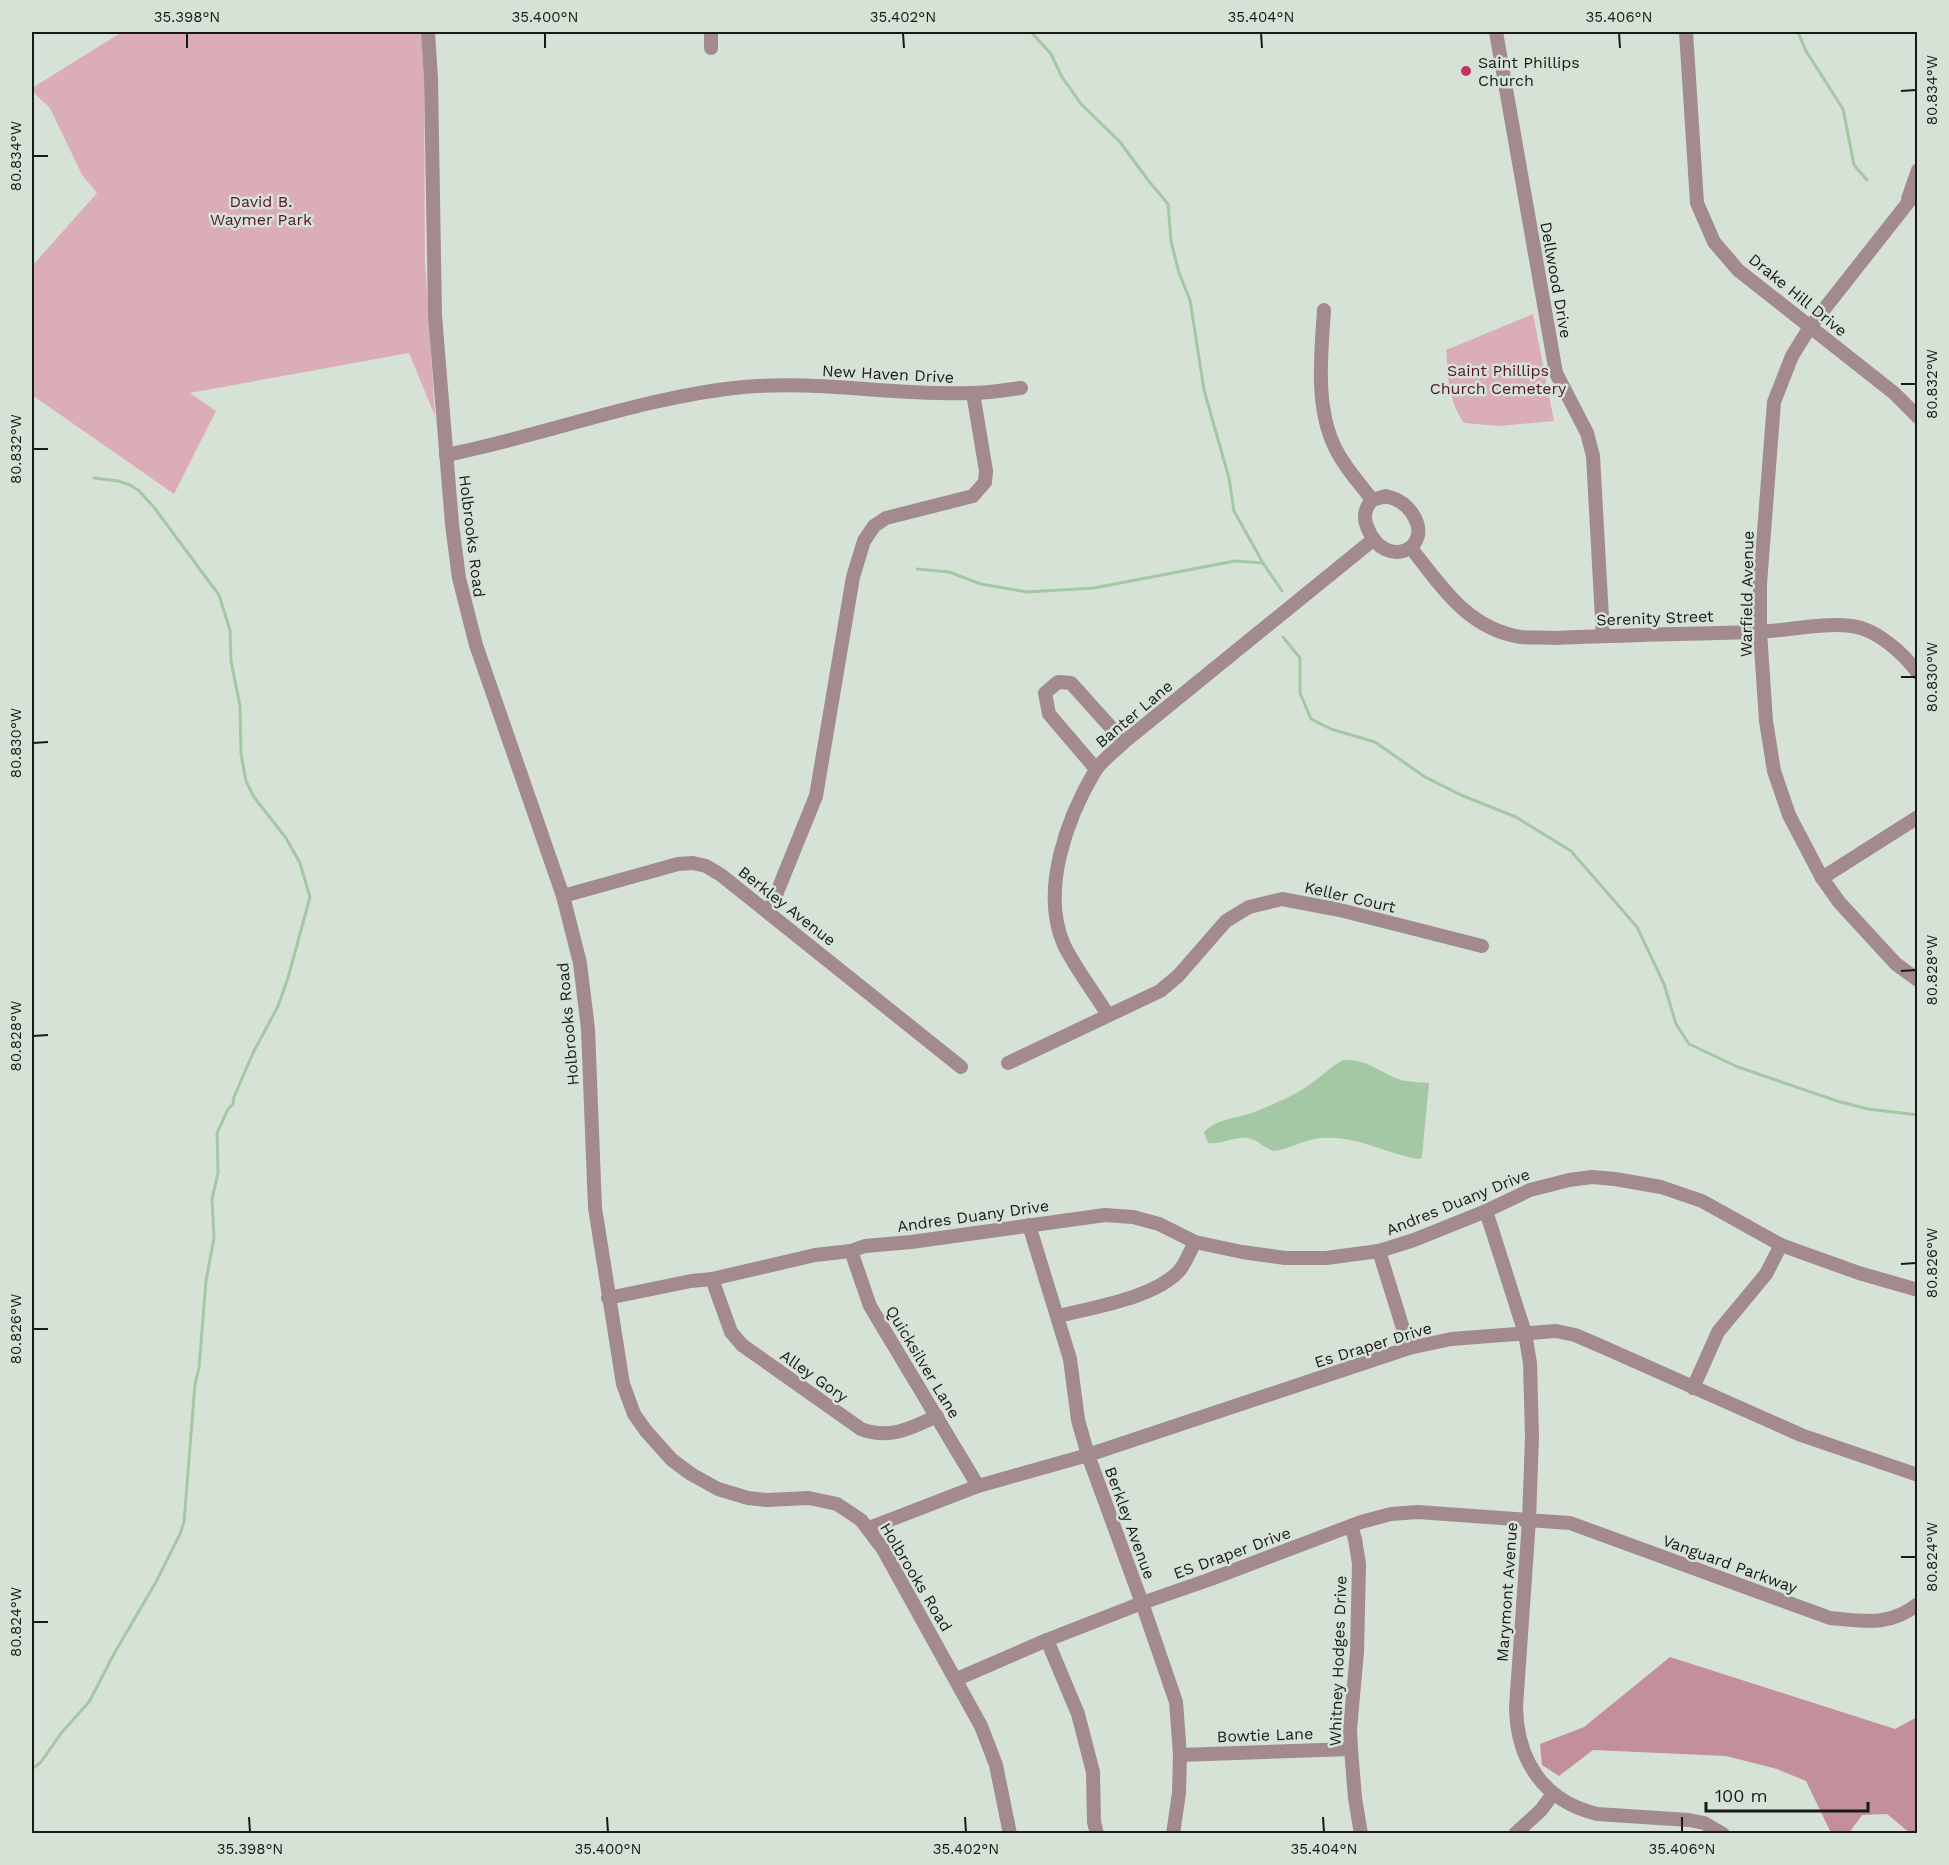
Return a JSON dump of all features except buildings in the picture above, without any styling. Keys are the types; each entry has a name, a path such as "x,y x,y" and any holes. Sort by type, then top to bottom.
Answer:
{"street":[{"name":"Holbrooks Road","path":"428,32 431,78 435,315 452,524 465,606 476,645 563,896 580,963 586,1004 591,1094 592,1180 619,1368 629,1402 646,1431 672,1460 705,1483 754,1499 826,1500 850,1511 869,1528 957,1679 981,1726 996,1765 1010,1833"},
{"path":"711,32 711,48"},
{"name":"Dellwood Drive","path":"1496,32 1556,373 1587,433 1593,456 1603,636"},
{"name":"Drake Hill Drive","path":"1686,32 1697,203 1714,242 1738,270 1894,393 1917,417"},
{"name":"Warfield Avenue","path":"1908,201 1917,170"},
{"name":"Warfield Avenue","path":"1917,190 1810,327 1792,356 1774,402 1760,584 1760,632 1766,721 1774,771 1789,815 1822,878 1839,902 1896,964 1917,980"},
{"path":"1324,310 1319,372 1323,405 1330,433 1338,454 1372,500"},
{"name":"New Haven Drive","path":"446,454 544,432 640,406 722,389 789,386 973,393 986,471 985,482 980,489 968,498 886,518 874,526 864,541 853,577 816,796 769,912"},
{"path":"973,393 1021,388"},
{"path":"1386,496 1401,501 1408,507 1418,526 1418,534 1411,548 1406,552 1391,553 1384,549 1369,532 1365,516 1366,509 1372,500 1386,496"},
{"name":"Banter Lane","path":"1108,1015 1064,945 1056,912 1055,880 1063,845 1096,769 1124,742 1374,539"},
{"name":"Serenity Street","path":"1411,548 1456,604 1492,629 1521,637 1760,632 1819,626 1854,626 1888,642 1917,673"},
{"path":"1096,769 1049,714 1045,693 1058,682 1071,683 1124,742"},
{"path":"1822,878 1917,817"},
{"name":"Berkley Avenue","path":"563,896 654,869 693,863 706,866 769,912 961,1066"},
{"name":"Keller Court","path":"1008,1063 1160,991 1178,976 1226,921 1249,907 1282,899 1340,910 1482,946"},
{"name":"Andres Duany Drive","path":"608,1298 691,1281 712,1279 815,1255 851,1251 865,1246 911,1242 1105,1215 1133,1217 1159,1224 1195,1242 1242,1252 1285,1257 1326,1258 1378,1251 1414,1240 1486,1211 1530,1190 1592,1177 1661,1187 1702,1201 1781,1245 1859,1273 1917,1290"},
{"name":"Marymont Avenue","path":"1486,1211 1525,1333 1530,1374 1532,1437 1529,1520 1516,1724 1524,1754 1537,1777 1554,1794 1573,1806 1597,1814 1689,1820 1704,1823 1723,1833"},
{"name":"Berkley Avenue","path":"1029,1225 1059,1316 1070,1359 1078,1420 1088,1455 1176,1702 1180,1755 1179,1793 1173,1833"},
{"path":"1059,1316 1135,1297 1156,1288 1179,1270 1195,1242"},
{"path":"1693,1388 1718,1332 1767,1274 1781,1245"},
{"name":"Quicksilver Lane","path":"851,1251 870,1306 978,1486"},
{"path":"1378,1251 1409,1348"},
{"name":"Alley Gory","path":"712,1279 731,1332 742,1344 861,1430 874,1434 891,1434 914,1427 937,1416"},
{"name":"Es Draper Drive","path":"869,1528 978,1486 1088,1455 1409,1348 1451,1339 1556,1331 1575,1335 1803,1436 1917,1475"},
{"name":"ES Draper Drive","path":"957,1679 1047,1640 1142,1603 1351,1526 1391,1515 1418,1512 1529,1520"},
{"name":"Vanguard Parkway","path":"1529,1520 1570,1523 1830,1618 1876,1622 1906,1614 1917,1604"},
{"name":"Whitney Hodges Drive","path":"1351,1526 1356,1539 1359,1564 1357,1652 1350,1728 1355,1798 1361,1833"},
{"path":"1047,1640 1078,1714 1093,1772 1094,1822 1097,1833"},
{"name":"Bowtie Lane","path":"1180,1755 1351,1749"},
{"path":"1515,1833 1541,1810 1554,1794"}],"green space":[{"name":"David B. Waymer Park","path":"122,32 421,32 424,76 425,260 435,416 409,353 190,393 216,411 174,494 32,395 32,266 97,193 82,175 50,108 32,91 32,88"},
{"name":"Saint Phillips Church Cemetery","path":"1533,314 1554,421 1500,426 1464,423 1452,397 1446,350"}],"shaded area":[{"path":"1343,1060 1367,1064 1401,1080 1429,1083 1420,1159 1342,1138 1314,1139 1274,1151 1248,1138 1208,1143 1204,1132 1210,1127 1252,1113 1291,1096"},
{"path":"1670,1657 1895,1729 1917,1717 1917,1833 1910,1833 1887,1814 1862,1815 1849,1833 1831,1833 1806,1781 1777,1769 1726,1756 1593,1750 1559,1776 1542,1765 1540,1744 1584,1727"}],"waterway":[{"path":"1031,32 1051,54 1062,77 1081,104 1120,142 1168,204 1171,241 1179,273 1190,300 1204,390 1229,478 1234,511 1263,563 1282,591"},
{"path":"1798,32 1806,51 1843,109 1854,165 1867,180"},
{"path":"32,1769 41,1762 62,1732 89,1702 156,1582 184,1522 195,1384 199,1368 206,1281 214,1238 212,1199 218,1173 217,1133 228,1109 233,1104 253,1053 278,1006 310,897 300,863 286,838 254,797 246,781 241,754 240,706 231,661 230,630 219,595 153,506 138,490 118,481 94,478"},
{"path":"917,569 949,572 981,584 1027,592 1094,588 1235,561 1263,563"},
{"path":"1283,637 1300,658 1300,693 1311,719 1331,729 1375,742 1425,777 1461,795 1516,817 1571,851 1637,927 1664,984 1676,1024 1689,1044 1738,1067 1837,1101 1868,1109 1918,1115"}],"place":[{"name":"Saint Phillips Church","path":"1466,71"}]}
